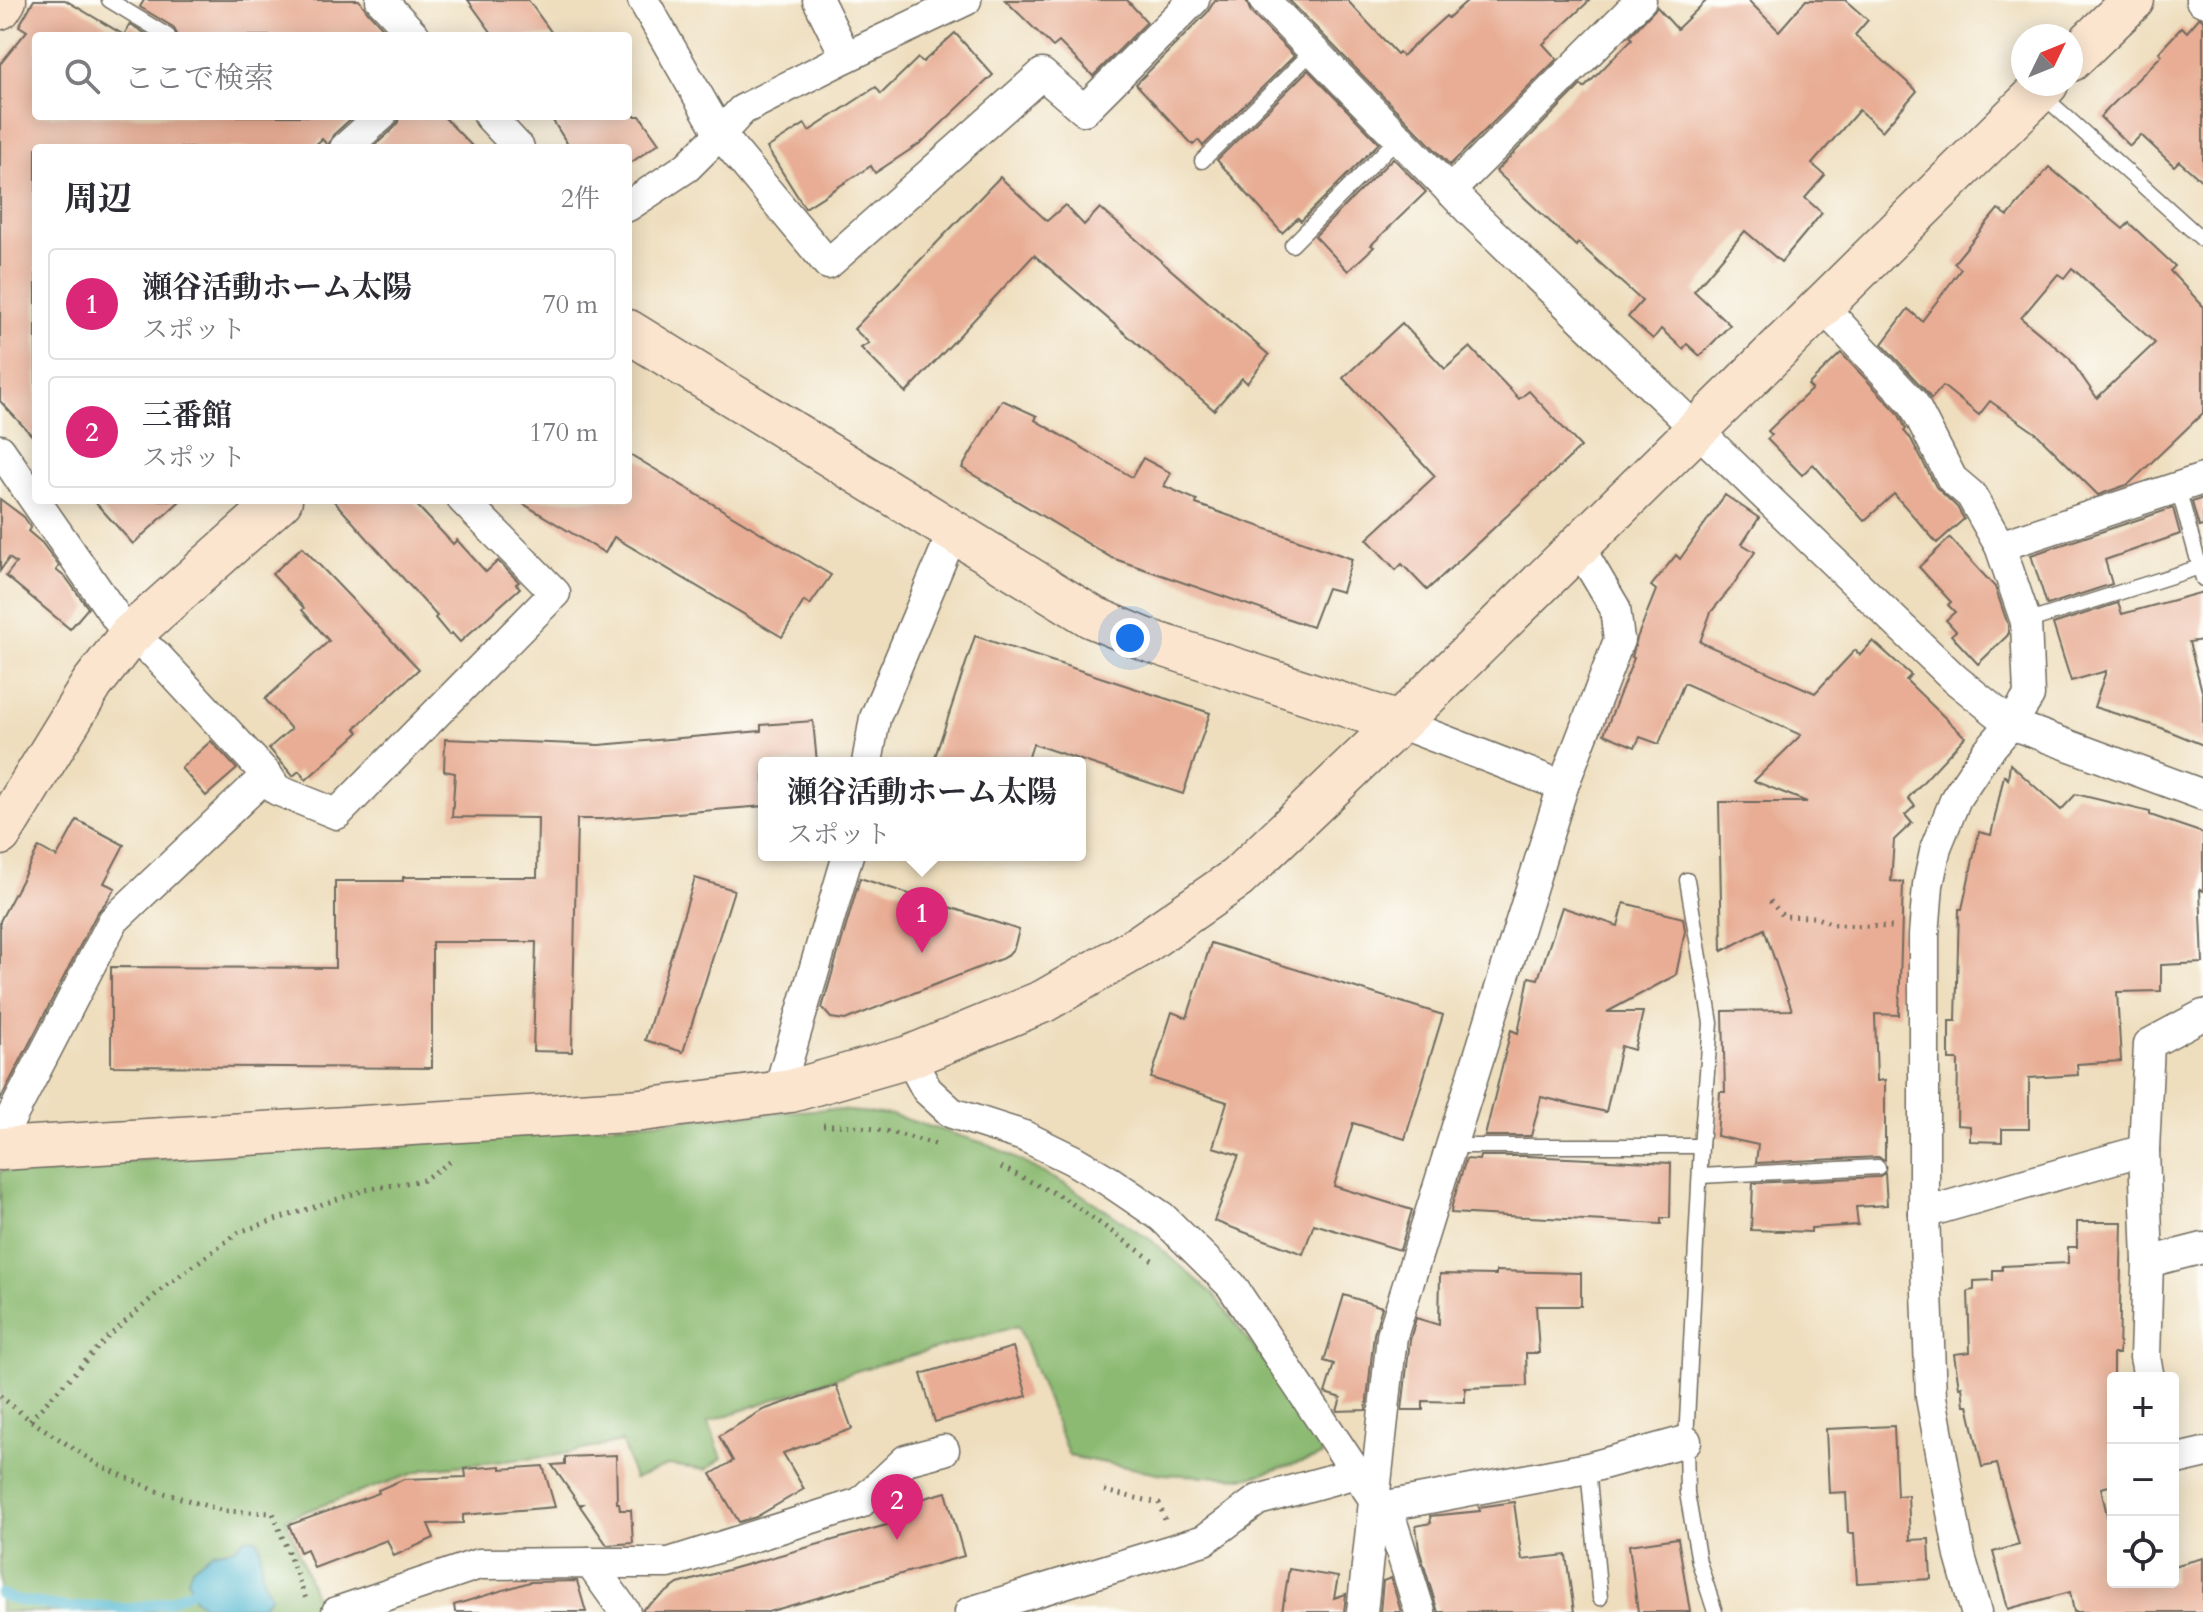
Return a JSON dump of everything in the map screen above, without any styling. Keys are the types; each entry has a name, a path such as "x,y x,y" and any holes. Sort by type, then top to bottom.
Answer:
{"street":[{"path":"0,8 5,0"},
{"path":"381,0 411,32"},
{"path":"643,0 720,134 828,264 1042,74 1084,110 1194,0"},
{"path":"818,0 846,57"},
{"path":"632,203 687,167 742,110 966,0"},
{"path":"1264,0 1450,191 1955,679 2011,724 2203,795"},
{"path":"1450,191 1641,0"},
{"path":"2083,48 2133,0"},
{"path":"0,1149 642,1110 778,1093 909,1057 1044,1001 1138,947 1237,878 1579,547 2035,96"},
{"path":"350,144 376,120"},
{"path":"493,120 515,144"},
{"path":"1822,306 1913,403 1952,479 1971,495 2000,546 2026,622 2029,696 1956,798 1936,847 1928,885 1925,928 1924,1213 1931,1397 1960,1556 1976,1612"},
{"path":"632,333 1092,617 1147,640 1399,723 1563,786"},
{"path":"3,465 129,636 155,654 267,775 277,790 337,814 555,593 467,504"},
{"path":"2000,546 2190,483"},
{"path":"0,834 92,684 129,636 277,504"},
{"path":"868,757 875,718 953,532"},
{"path":"1362,1612 1381,1503 1392,1336 1563,786 1619,640 1615,608 1579,547"},
{"path":"0,1139 113,921 267,775"},
{"path":"778,1093 846,861"},
{"path":"2148,1372 2145,1357 2148,1262 2144,1150 2149,1044 2203,1015"},
{"path":"909,1057 927,1090 952,1113 1024,1136 1109,1181 1162,1217 1231,1285 1356,1473 1381,1503 1420,1612"},
{"path":"1924,1213 2144,1150"},
{"path":"2148,1262 2203,1248"},
{"path":"1381,1503 1588,1468 1686,1441"},
{"path":"324,1611 479,1564 669,1563 860,1503 906,1460 944,1450"},
{"path":"2179,1459 2203,1453"},
{"path":"970,1612 1204,1540 1258,1500 1356,1473"},
{"path":"590,1563 625,1612"}],"lane":[{"path":"109,0 161,32"},
{"path":"1202,161 1313,51"},
{"path":"2051,96 2203,240"},
{"path":"1292,245 1398,138"},
{"path":"2026,622 2201,573 2190,483"},
{"path":"1687,880 1711,1023 1701,1146 1686,1441 1687,1493 1699,1562 1715,1612"},
{"path":"1451,1146 1701,1146"},
{"path":"1700,1176 1878,1167"},
{"path":"1588,1468 1600,1598"}],"path":[{"path":"1770,901 1783,916 1814,917 1836,925 1925,928"},
{"path":"810,1126 885,1129 947,1148"},
{"path":"30,1420 107,1338 163,1288 239,1232 365,1190 423,1180 458,1158"},
{"path":"989,1163 1064,1198 1157,1263"},
{"path":"0,1396 30,1420 99,1465 154,1490 224,1511 273,1513 324,1611"},
{"path":"1104,1491 1134,1497"}],"green space":[{"path":"827,1109 892,1115 990,1145 1069,1186 1151,1240 1213,1294 1316,1430 1322,1456 1246,1478 1163,1474 1069,1456 1018,1326 856,1371 708,1422 722,1458 706,1470 668,1465 634,1479 622,1442 553,1456 426,1469 286,1518 319,1607 306,1612 0,1612 0,1171"}],"water":[{"path":"246,1537 258,1540 263,1580 271,1596 261,1606 229,1608 206,1606 194,1599 188,1579 192,1568 213,1552 235,1548"}],"building":[{"path":"34,0 65,0 119,32 32,32 32,120 350,120 333,135 329,144 322,139 316,144 32,144 32,436 0,401 0,64 27,31 19,26"},
{"path":"144,0 359,0 386,32 176,32 173,27 140,7"},
{"path":"468,0 528,0 551,32 491,32"},
{"path":"1005,0 1127,0 1147,22 1093,76 1059,42 1053,47"},
{"path":"1215,0 1246,0 1251,13 1294,56 1203,146 1198,140 1193,145 1136,84 1207,13"},
{"path":"1289,0 1347,0 1402,56 1468,0 1590,0 1543,44 1557,59 1450,165"},
{"path":"1707,0 1748,0 1779,31 1806,0 1845,0 1868,20 1855,35 1917,91 1882,131 1859,110 1812,164 1825,175 1805,198 1822,213 1781,262 1745,231 1694,291 1730,325 1700,356 1687,344 1683,349 1661,329 1653,339 1628,317 1642,301 1578,243 1576,246 1496,171 1581,85 1584,88 1632,39 1630,36 1657,7 1677,29"},
{"path":"2199,18 2203,19 2203,182 2179,161 2174,166 2141,135 2130,146 2100,117 2162,55 2159,52 2182,27 2187,32"},
{"path":"130,24 143,32 126,32"},
{"path":"955,33 993,75 922,142 875,173 871,166 805,208 767,148 805,124 809,131 876,87 881,94 918,58 923,62"},
{"path":"1308,70 1379,143 1301,221 1298,218 1282,233 1217,160"},
{"path":"632,116 640,116 659,143 632,162 632,144 568,144 552,120 632,120"},
{"path":"447,120 470,144 376,144 398,122"},
{"path":"1393,158 1426,192 1348,271 1315,236"},
{"path":"2049,167 2123,229 2129,223 2175,266 2170,271 2203,306 2203,413 2129,484 2098,495 2037,434 1990,401 1979,415 1943,386 1931,399 1882,344 1908,309 1922,321 1961,269 1954,263 1998,209 2008,216","holes":["2072,268 2155,343 2097,398 2069,358 2021,318 2058,274 2064,278"]},
{"path":"1000,177 1047,221 1065,205 1084,225 1100,208 1269,355 1247,383 1242,378 1214,410 1034,255 906,393 861,348 869,343 854,329"},
{"path":"1402,323 1445,369 1470,347 1519,399 1529,391 1581,447 1427,590 1402,564 1396,570 1367,539 1435,476 1343,378"},
{"path":"1841,353 1898,413 1906,429 1904,431 1936,487 1957,507 1964,519 1937,543 1894,494 1864,521 1813,464 1802,475 1767,439 1772,435 1768,431 1812,389 1808,385"},
{"path":"1002,400 1037,416 1035,420 1132,477 1143,458 1171,473 1164,486 1197,500 1196,504 1352,559 1342,592 1327,588 1312,627 1112,558 962,468"},
{"path":"632,455 831,575 810,605 804,601 782,637 614,537 605,553 524,504 632,504"},
{"path":"1725,495 1759,518 1742,544 1755,552 1711,612 1700,642 1815,693 1855,650 1860,655 1873,641 1911,675 1906,680 1965,737 1908,798 1915,806 1905,815 1912,823 1894,840 1891,881 1903,882 1899,1015 1875,1014 1877,1081 1885,1080 1885,1160 1878,1157 1756,1163 1758,1145 1717,1136 1720,1092 1725,1092 1723,1011 1792,1010 1764,929 1722,951 1719,802 1807,802 1754,781 1801,735 1684,683 1659,744 1640,737 1635,747 1604,734 1634,658 1637,638 1656,590 1651,586 1676,555 1680,559"},
{"path":"2203,498 2203,526 2199,527 2192,502"},
{"path":"0,499 24,517 31,527 28,531 42,543 59,566 56,570 67,579 88,608 70,629 6,576 16,563 9,558 0,571"},
{"path":"97,504 177,504 133,544"},
{"path":"337,504 416,504 453,544 457,540 486,572 498,561 519,582 516,584 520,588 460,642 452,633 449,635 435,618 437,616"},
{"path":"2173,508 2180,534 2105,560 2112,584 2047,605 2031,555"},
{"path":"1950,538 1995,587 2008,625 2008,635 1978,664 1951,635 1956,631 1946,620 1955,612 1948,605 1951,602 1919,567"},
{"path":"302,547 419,669 355,728 359,732 306,780 299,771 293,776 269,748 291,729 265,699 329,641 272,574"},
{"path":"2203,592 2203,640 2189,642 2203,695 2203,745 2159,727 2094,707 2106,671 2071,681 2053,624 2118,603 2122,614"},
{"path":"975,636 1210,713 1183,794 1086,762 1086,757 1072,757 1033,744 1029,757 935,757"},
{"path":"813,721 816,757 758,757 758,806 577,819 572,1052 533,1051 536,942 432,942 432,1068 111,1066 111,967 335,968 335,881 403,881 403,877 537,877 538,818 452,817 455,773 444,771 445,739 599,745 761,731 761,725"},
{"path":"211,741 237,769 206,796 181,768"},
{"path":"2010,764 2061,810 2076,794 2150,812 2150,815 2203,833 2203,891 2200,889 2203,963 2161,965 2161,991 2117,992 2121,1061 2077,1064 2078,1075 2029,1078 2029,1129 2002,1129 2002,1142 1970,1141 1970,1126 1957,1125 1958,1060 1949,1060 1949,1021 1956,1021 1959,909 1962,909 1979,832 1991,835 2004,775 2008,779"},
{"path":"77,820 124,845 104,883 115,888 97,913 0,1100 0,921 39,847 57,857"},
{"path":"695,878 734,890 683,1052 645,1040"},
{"path":"860,878 1019,930 1014,948 1006,957 845,1020 831,1018 822,1008"},
{"path":"1624,903 1683,918 1685,931 1676,975 1607,1012 1643,1012 1634,1050 1621,1046 1606,1112 1541,1097 1531,1136 1485,1136 1511,1030 1518,1033 1529,977 1538,979 1562,907 1618,926"},
{"path":"1211,943 1443,1015 1405,1139 1353,1123 1334,1186 1412,1210 1400,1250 1314,1224 1303,1254 1214,1221 1239,1155 1213,1147 1227,1102 1151,1078 1172,1012 1187,1018"},
{"path":"1480,1156 1671,1163 1670,1218 1661,1218 1661,1224 1451,1213 1466,1159 1479,1160"},
{"path":"1885,1173 1887,1205 1856,1207 1858,1225 1811,1228 1811,1232 1751,1230 1753,1183 1878,1177"},
{"path":"2077,1222 2122,1222 2119,1354 2113,1354 2113,1372 2107,1372 2107,1486 2101,1488 2107,1515 2107,1588 2179,1588 2179,1564 2203,1558 2203,1612 2074,1612 2070,1592 2008,1609 1993,1552 2019,1545 1997,1464 1982,1467 1968,1405 1964,1405 1962,1386 1959,1387 1954,1354 1970,1352 1968,1291 1974,1290 1974,1281 1993,1280 1993,1270 2002,1270 2002,1266 2068,1263 2068,1247 2077,1247"},
{"path":"1496,1271 1581,1273 1581,1306 1536,1306 1539,1353 1526,1353 1527,1386 1465,1388 1465,1402 1423,1401 1423,1410 1402,1410 1410,1340 1416,1318 1439,1325 1440,1274 1496,1275"},
{"path":"1344,1295 1382,1307 1374,1334 1366,1410 1337,1411 1341,1398 1325,1393 1334,1364 1324,1361"},
{"path":"1013,1347 1027,1396 935,1422 921,1374"},
{"path":"836,1385 852,1429 783,1453 804,1489 756,1517 739,1522 711,1474 733,1461 719,1436 763,1410"},
{"path":"1894,1426 1897,1496 1908,1495 1910,1540 1929,1539 1931,1579 1857,1583 1854,1533 1848,1533 1846,1492 1829,1493 1826,1429"},
{"path":"616,1455 617,1503 620,1510 631,1510 633,1543 607,1545 580,1506 583,1504 579,1504 552,1465 565,1464 565,1457"},
{"path":"501,1466 501,1469 543,1466 555,1507 463,1515 463,1523 428,1524 434,1538 394,1556 387,1540 314,1568 307,1549 300,1552 289,1525 379,1493 378,1490 404,1479 466,1477 465,1469"},
{"path":"946,1492 964,1556 768,1612 643,1612 678,1584 890,1524 886,1509"},
{"path":"1514,1502 1522,1560 1566,1555 1574,1612 1438,1612 1419,1549 1416,1526 1431,1523 1430,1516 1480,1511 1479,1507"},
{"path":"1678,1538 1690,1612 1638,1612 1629,1545"},
{"path":"1289,1569 1338,1577 1334,1598 1346,1594 1344,1612 1282,1612"},
{"path":"1391,1578 1401,1612 1380,1612 1383,1581"},
{"path":"577,1581 586,1612 455,1612 454,1605 530,1582"}],"waterway":[{"path":"0,1594 15,1600 70,1608 99,1606 130,1609 167,1602 191,1591"}],"place":[{"name":"瀬谷活動ホーム太陽","path":"922,953"},
{"name":"三番館","path":"897,1540"}]}
